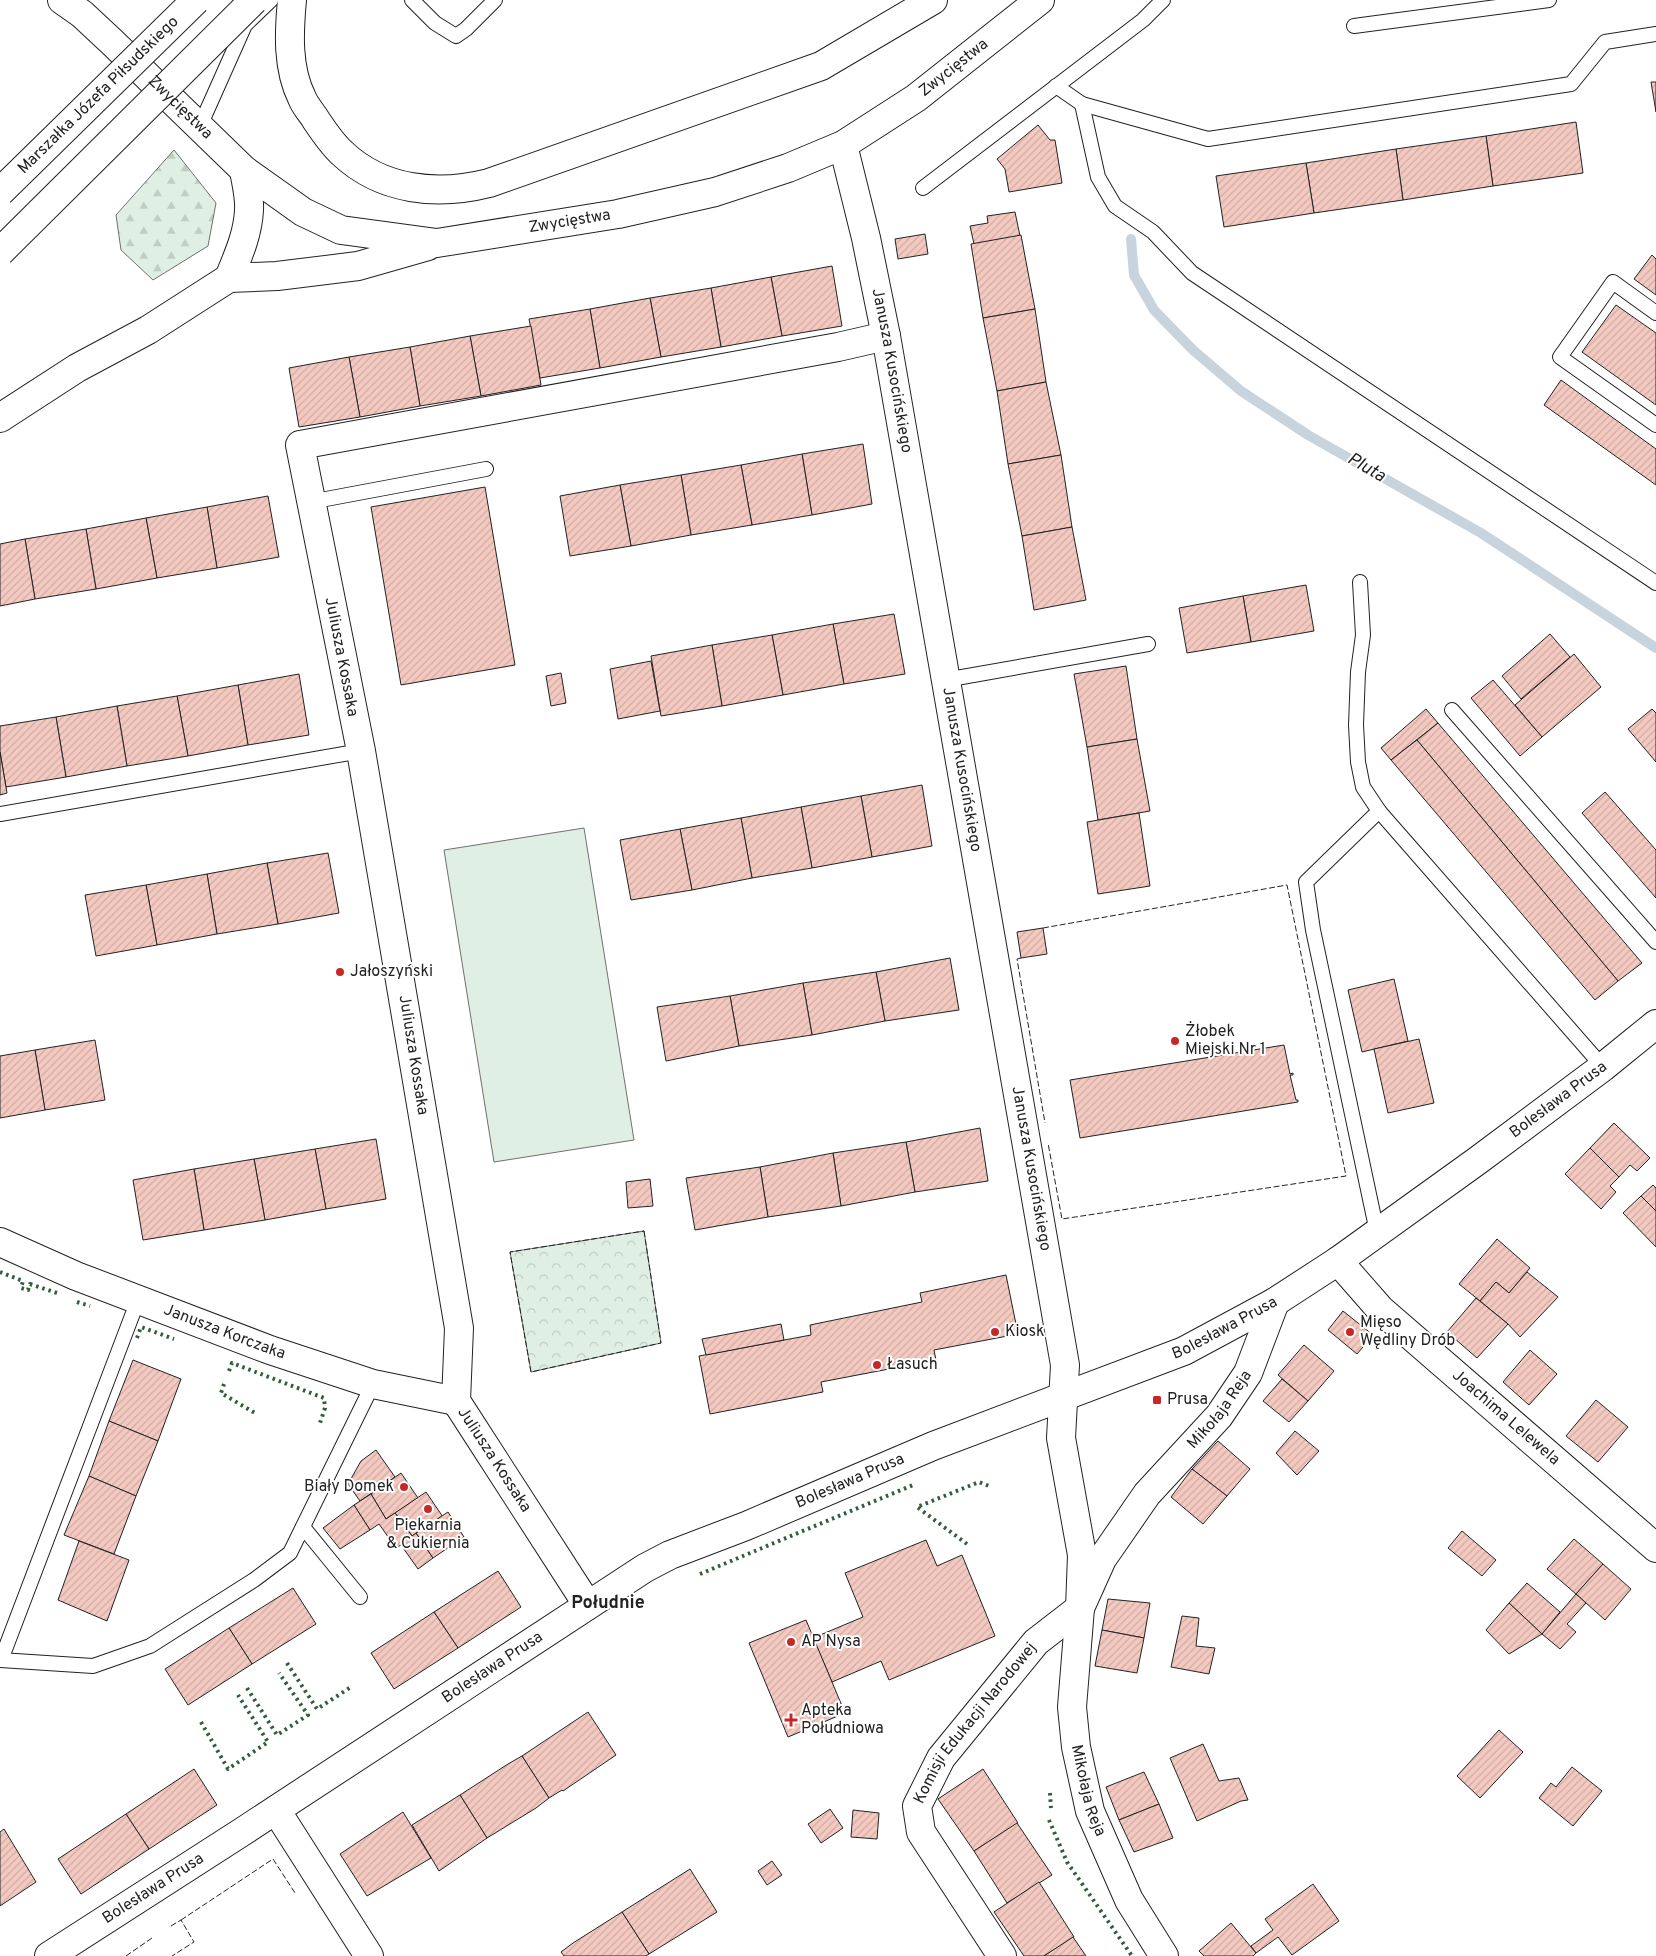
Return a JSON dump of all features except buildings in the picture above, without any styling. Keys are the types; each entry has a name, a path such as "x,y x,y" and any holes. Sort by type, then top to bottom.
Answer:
{"street":[{"name":"Marszałka Józefa Piłsudskiego","path":"62,0 82,14 112,42"},
{"name":"Marszałka Józefa Piłsudskiego","path":"0,192 196,0"},
{"path":"0,252 254,0"},
{"path":"292,0 290,45 294,71 301,97 328,138 342,154 363,169 387,181 416,189 442,191 466,189 489,183 821,66 934,0"},
{"name":"Zwycięstwa","path":"112,42 244,170 303,212 341,230 437,243 618,214 715,192 788,168 843,146 916,98 1040,0"},
{"name":"Janusza Kusocińskiego","path":"843,146 866,238 886,336 1065,1365 1063,1397"},
{"path":"228,278 242,247 250,208 244,170"},
{"path":"0,418 77,368 148,330 228,278 277,276 358,266 437,243"},
{"name":"Juliusza Kossaka","path":"587,1604 456,1401 459,1328 360,751 300,445 886,336"},
{"name":"Bolesława Prusa","path":"49,1956 276,1810 644,1568 670,1555 746,1526 933,1446 1184,1351 1275,1302 1338,1261 1603,1067 1656,1024"},
{"name":"Janusza Korczaka","path":"0,1242 76,1276 270,1350 373,1384 456,1401"},
{"name":"Joachima Lelewela","path":"1338,1261 1380,1310 1656,1548"},
{"name":"Mikołaja Reja","path":"1080,1608 1102,1559 1147,1494 1219,1416 1248,1373 1275,1302"},
{"name":"Mikołaja Reja","path":"1063,1397 1061,1438 1082,1555 1072,1707 1076,1747 1090,1811 1129,1900 1164,1956"},
{"name":"Komisji Edukacji Narodowej","path":"1002,1956 921,1832 917,1806 941,1758 1005,1679 1036,1642 1080,1608"},
{"path":"276,1810 369,1956"}],"lane":[{"path":"200,126 245,26 271,0"},
{"path":"412,0 435,23 456,36 466,29 495,0"},
{"path":"923,188 1143,20 1163,0"},
{"path":"1354,26 1549,0"},
{"path":"1056,86 1082,104 1208,139 1571,84 1605,42 1656,34"},
{"path":"1082,104 1098,178 1116,206 1152,232 1192,273 1656,583"},
{"path":"1656,313 1613,282 1560,357 1656,425"},
{"path":"310,502 486,469"},
{"path":"1360,582 1363,635 1358,672 1356,725 1358,762 1363,786 1379,812 1603,1067"},
{"path":"945,680 1148,644"},
{"path":"1452,710 1656,942"},
{"path":"0,814 360,751"},
{"path":"1377,1232 1313,930 1306,882 1379,812"},
{"path":"138,1300 0,1660 93,1666 150,1646 254,1580 290,1553 373,1384"},
{"path":"303,1527 360,1597"}],"green space":[{"path":"174,150 216,203 208,246 153,280 121,250 116,215"},
{"path":"584,828 634,1140 494,1162 444,850"},
{"path":"644,1231 661,1343 531,1372 510,1252"}],"waterway":[{"name":"Pluta","path":"1131,239 1134,275 1154,310 1193,350 1241,391 1308,435 1481,533 1656,648"}],"hedge":[{"path":"0,1272 23,1281 21,1288 28,1290 30,1284 57,1293"},
{"path":"77,1302 90,1306"},
{"path":"137,1338 141,1327 174,1339"},
{"path":"229,1371 232,1363 324,1398 325,1408 320,1423"},
{"path":"224,1384 221,1393 255,1413"},
{"path":"967,1544 917,1507 979,1482 989,1486"},
{"path":"700,1574 913,1485"},
{"path":"287,1663 317,1709 351,1687"},
{"path":"247,1688 277,1735 308,1715 279,1673"},
{"path":"201,1722 228,1769 268,1742 238,1695"},
{"path":"1050,1793 1051,1808"},
{"path":"1049,1820 1067,1862 1132,1956"}],"fence":[{"path":"1043,928 1287,885 1346,1176 1062,1219 1048,1143"},
{"path":"1021,958 1017,959 1045,1123"},
{"path":"644,1231 661,1343 531,1372 510,1252 644,1231"},
{"path":"181,1920 273,1859 295,1893"},
{"path":"171,1926 181,1920 194,1942 172,1956"},
{"path":"126,1956 152,1938"}],"place":[{"name":"Jałoszyński","path":"340,972"},
{"name":"Żłobek Miejski Nr 1","path":"1175,1041"},
{"name":"Kiosk","path":"995,1332"},
{"name":"Mięso Wędliny Drób","path":"1350,1332"},
{"name":"Łasuch","path":"877,1365"},
{"name":"Prusa","path":"1157,1400"},
{"name":"Biały Domek","path":"404,1487"},
{"name":"Piekarnia & Cukiernia","path":"428,1509"},
{"name":"AP Nysa","path":"791,1642"},
{"name":"Apteka Południowa","path":"791,1720"}],"district":[{"name":"Południe","path":"608,1603"}]}
